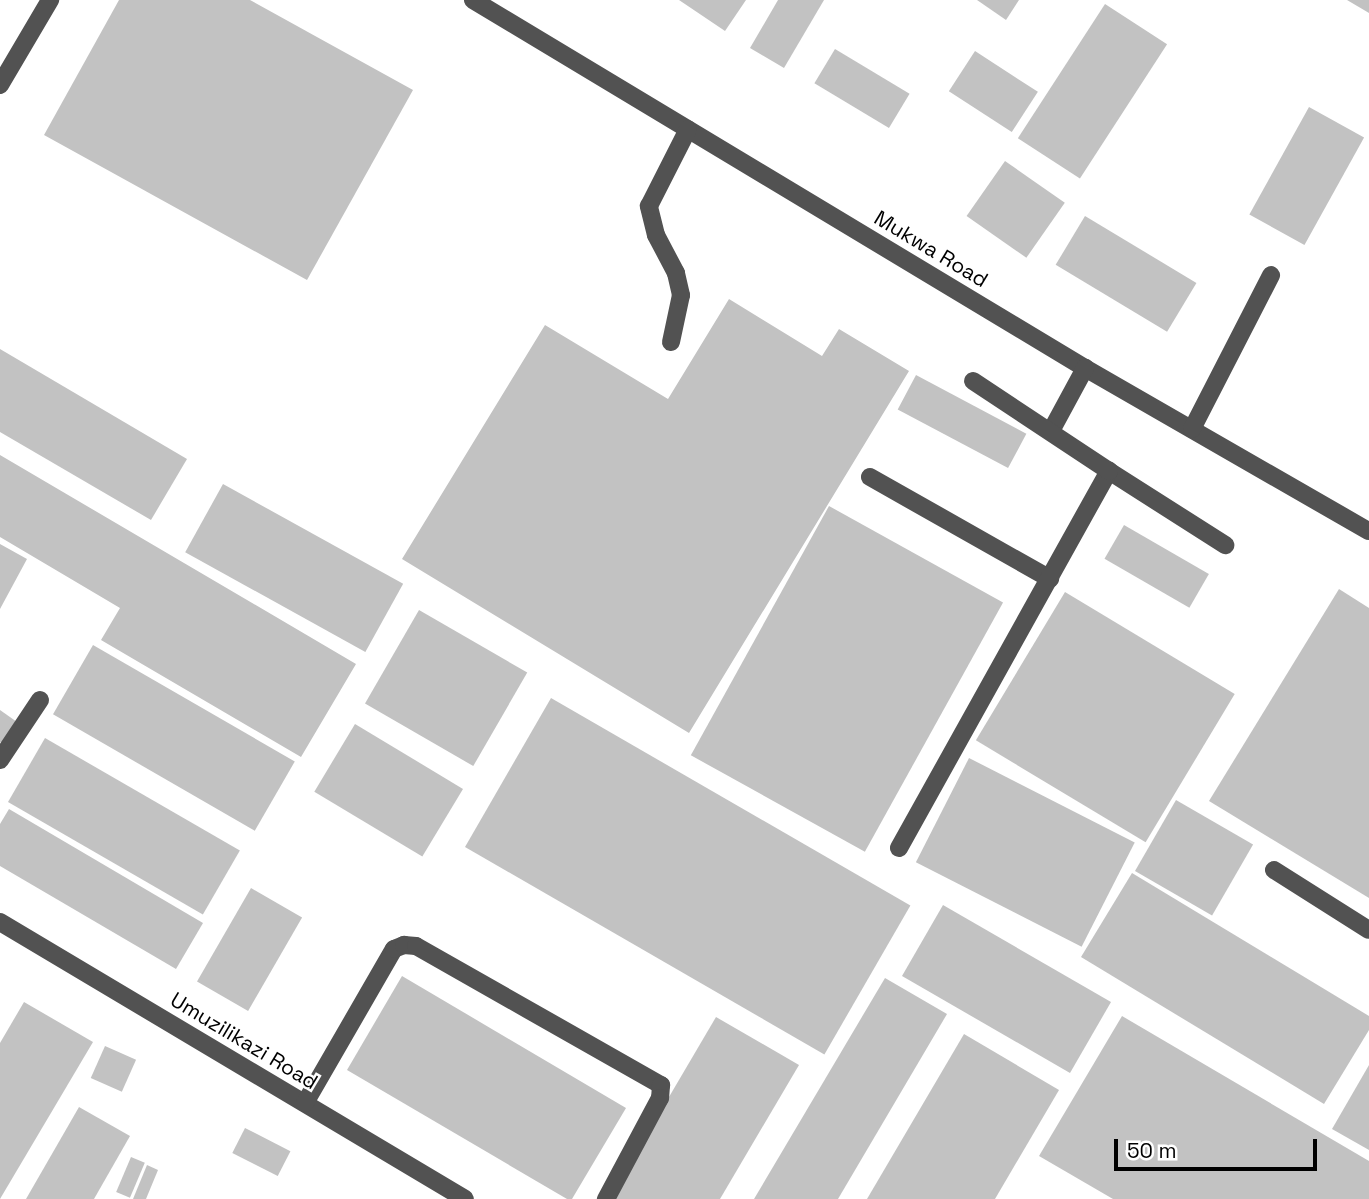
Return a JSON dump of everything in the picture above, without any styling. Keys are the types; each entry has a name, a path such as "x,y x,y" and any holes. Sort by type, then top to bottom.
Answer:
{"street":[{"path":"0,85 50,0"},
{"name":"Mukwa Road","path":"473,0 1085,368 1369,531"},
{"path":"671,342 681,295 677,274 652,226 649,205 688,129"},
{"path":"1192,429 1272,275"},
{"path":"1051,431 1085,368"},
{"path":"973,381 1225,545"},
{"path":"899,848 1109,471"},
{"path":"870,477 1050,579"},
{"path":"0,760 40,700"},
{"path":"1274,870 1369,930"},
{"name":"Umuzilikazi Road","path":"0,922 465,1199"},
{"path":"305,1103 394,949 404,944 416,946 661,1085 660,1098 606,1199"}],"building":[{"path":"119,0 250,0 413,90 307,280 44,135"},
{"path":"679,0 746,0 725,31"},
{"path":"778,0 824,0 784,68 750,48"},
{"path":"977,0 1019,0 1006,20"},
{"path":"1347,0 1369,0 1369,13"},
{"path":"1105,4 1167,44 1080,178 1018,138"},
{"path":"835,49 910,94 889,128 814,83"},
{"path":"975,51 1038,92 1012,132 949,91"},
{"path":"1309,107 1364,138 1304,245 1249,215"},
{"path":"1005,161 1065,203 1026,258 967,216"},
{"path":"1085,216 1196,283 1167,332 1056,265"},
{"path":"729,299 822,356 839,329 909,371 689,733 402,559 545,325 668,399"},
{"path":"0,349 187,459 151,520 0,432"},
{"path":"916,375 1026,434 1008,468 898,409"},
{"path":"0,455 356,664 301,757 101,640 120,608 0,537"},
{"path":"223,484 403,584 365,652 185,552"},
{"path":"829,506 1003,602 865,852 691,755"},
{"path":"1124,525 1209,574 1189,608 1104,559"},
{"path":"0,544 27,559 0,609"},
{"path":"1339,589 1369,608 1369,898 1209,801"},
{"path":"1065,592 1235,694 1146,842 976,740"},
{"path":"419,610 527,672 473,766 365,704"},
{"path":"93,645 295,762 255,831 53,714"},
{"path":"551,698 910,906 824,1054 465,847"},
{"path":"0,710 17,722 2,743 0,742"},
{"path":"355,724 463,789 422,857 314,792"},
{"path":"45,738 240,850 203,915 8,802"},
{"path":"969,758 1135,842 1082,947 916,862"},
{"path":"1176,800 1253,844 1212,916 1135,871"},
{"path":"9,809 203,923 176,969 0,866 0,824"},
{"path":"1132,873 1369,1016 1369,1030 1324,1104 1081,957"},
{"path":"251,888 302,918 248,1011 197,982"},
{"path":"943,905 1111,1002 1070,1073 902,976"},
{"path":"402,976 626,1108 572,1199 567,1199 347,1070"},
{"path":"885,978 947,1014 838,1199 754,1199"},
{"path":"24,1002 93,1042 0,1199 0,1043"},
{"path":"1122,1016 1369,1161 1369,1199 1113,1199 1039,1156"},
{"path":"716,1017 799,1065 720,1199 609,1199"},
{"path":"964,1034 1059,1090 995,1199 867,1199"},
{"path":"105,1046 136,1060 122,1092 91,1078"},
{"path":"1369,1065 1369,1150 1332,1129"},
{"path":"79,1107 130,1136 94,1199 26,1199"},
{"path":"245,1128 290,1151 278,1176 232,1153"},
{"path":"131,1157 145,1163 130,1198 116,1192"},
{"path":"147,1165 158,1170 146,1199 133,1199"}]}
